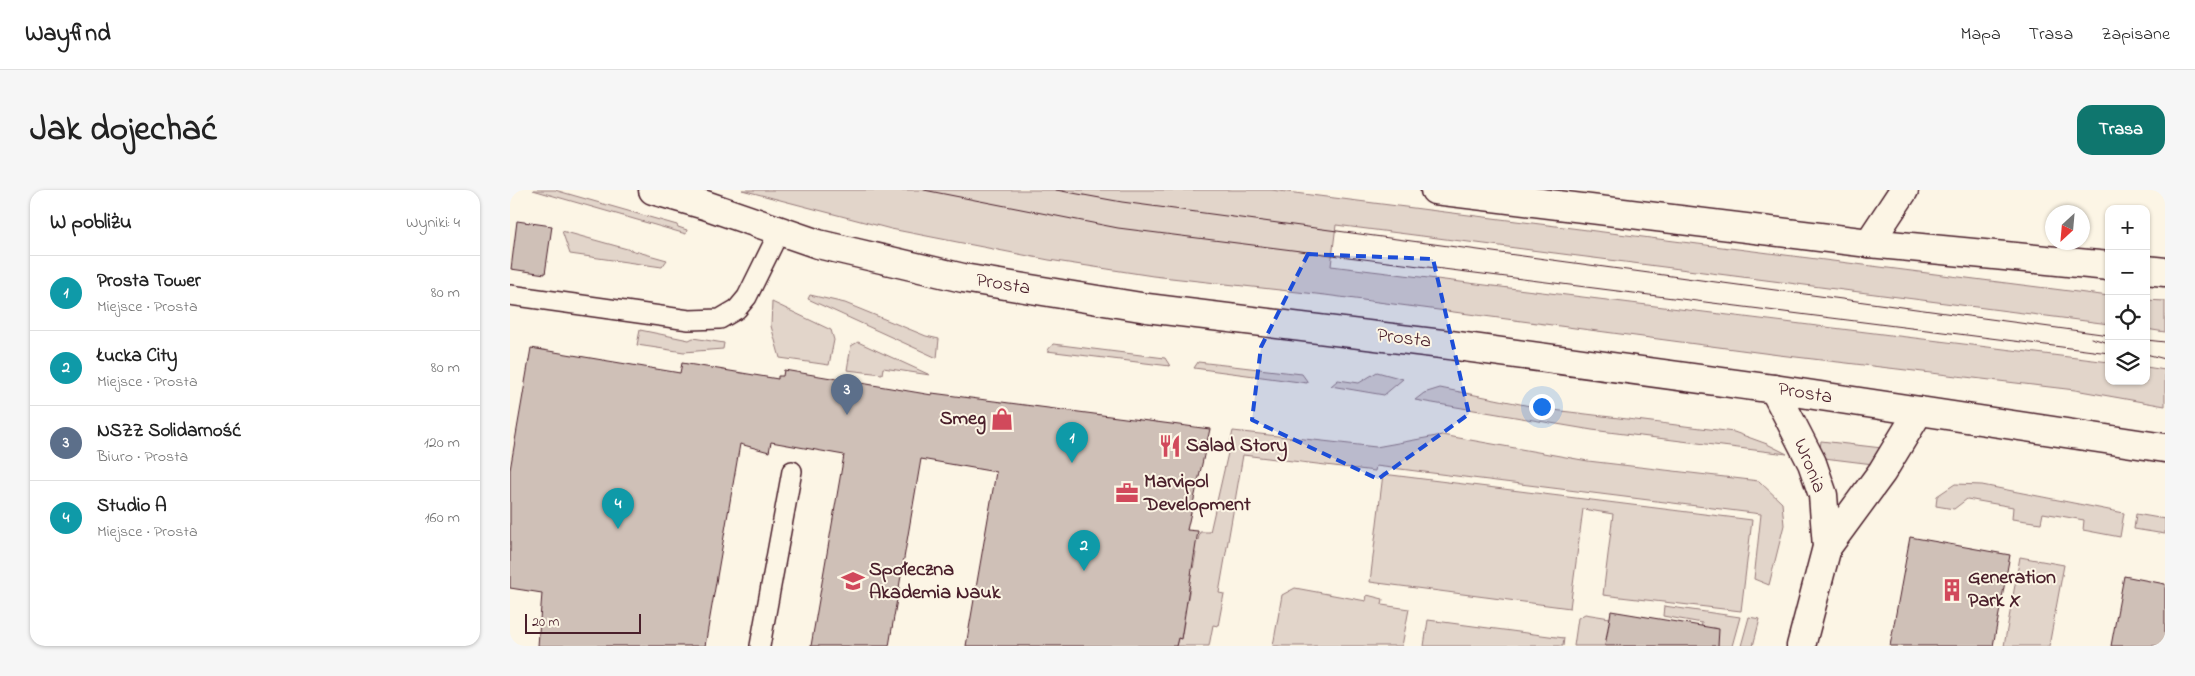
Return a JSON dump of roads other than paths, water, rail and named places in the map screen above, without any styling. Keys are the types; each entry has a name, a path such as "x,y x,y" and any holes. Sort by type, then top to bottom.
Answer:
{"main road":[{"name":"Prosta","path":"652,190 705,205 779,232 871,258 962,278 1146,308 1450,345 1774,389 2165,448"},
{"path":"1435,190 1869,243 2105,266"},
{"path":"1869,243 1904,190"},
{"path":"2150,270 2165,272"},
{"name":"Wronia","path":"1774,389 1819,480 1823,495 1828,547"},
{"name":"Wronia","path":"1801,646 1828,547 1882,472 1919,411"}],"lane":[{"path":"510,295 689,320 720,319 737,309 747,297 779,232"},
{"path":"760,646 792,471"}],"tram line":[{"path":"924,190 1118,228 2105,352"},
{"path":"1056,190 1122,202 2105,334"},
{"path":"2091,338 2105,342"},
{"path":"2150,340 2165,342"},
{"path":"2150,355 2165,359"}],"place":[{"name":"NSZZ Solidarność","path":"847,415"},
{"name":"Smeg","path":"1002,419"},
{"name":"Salad Story","path":"1170,446"},
{"name":"Prosta Tower","path":"1072,463"},
{"name":"Marvipol Development","path":"1127,493"},
{"name":"Studio A","path":"618,529"},
{"name":"Łucka City","path":"1084,571"},
{"name":"Społeczna Akademia Nauk","path":"853,581"},
{"name":"Generation Park X","path":"1952,590"}]}
